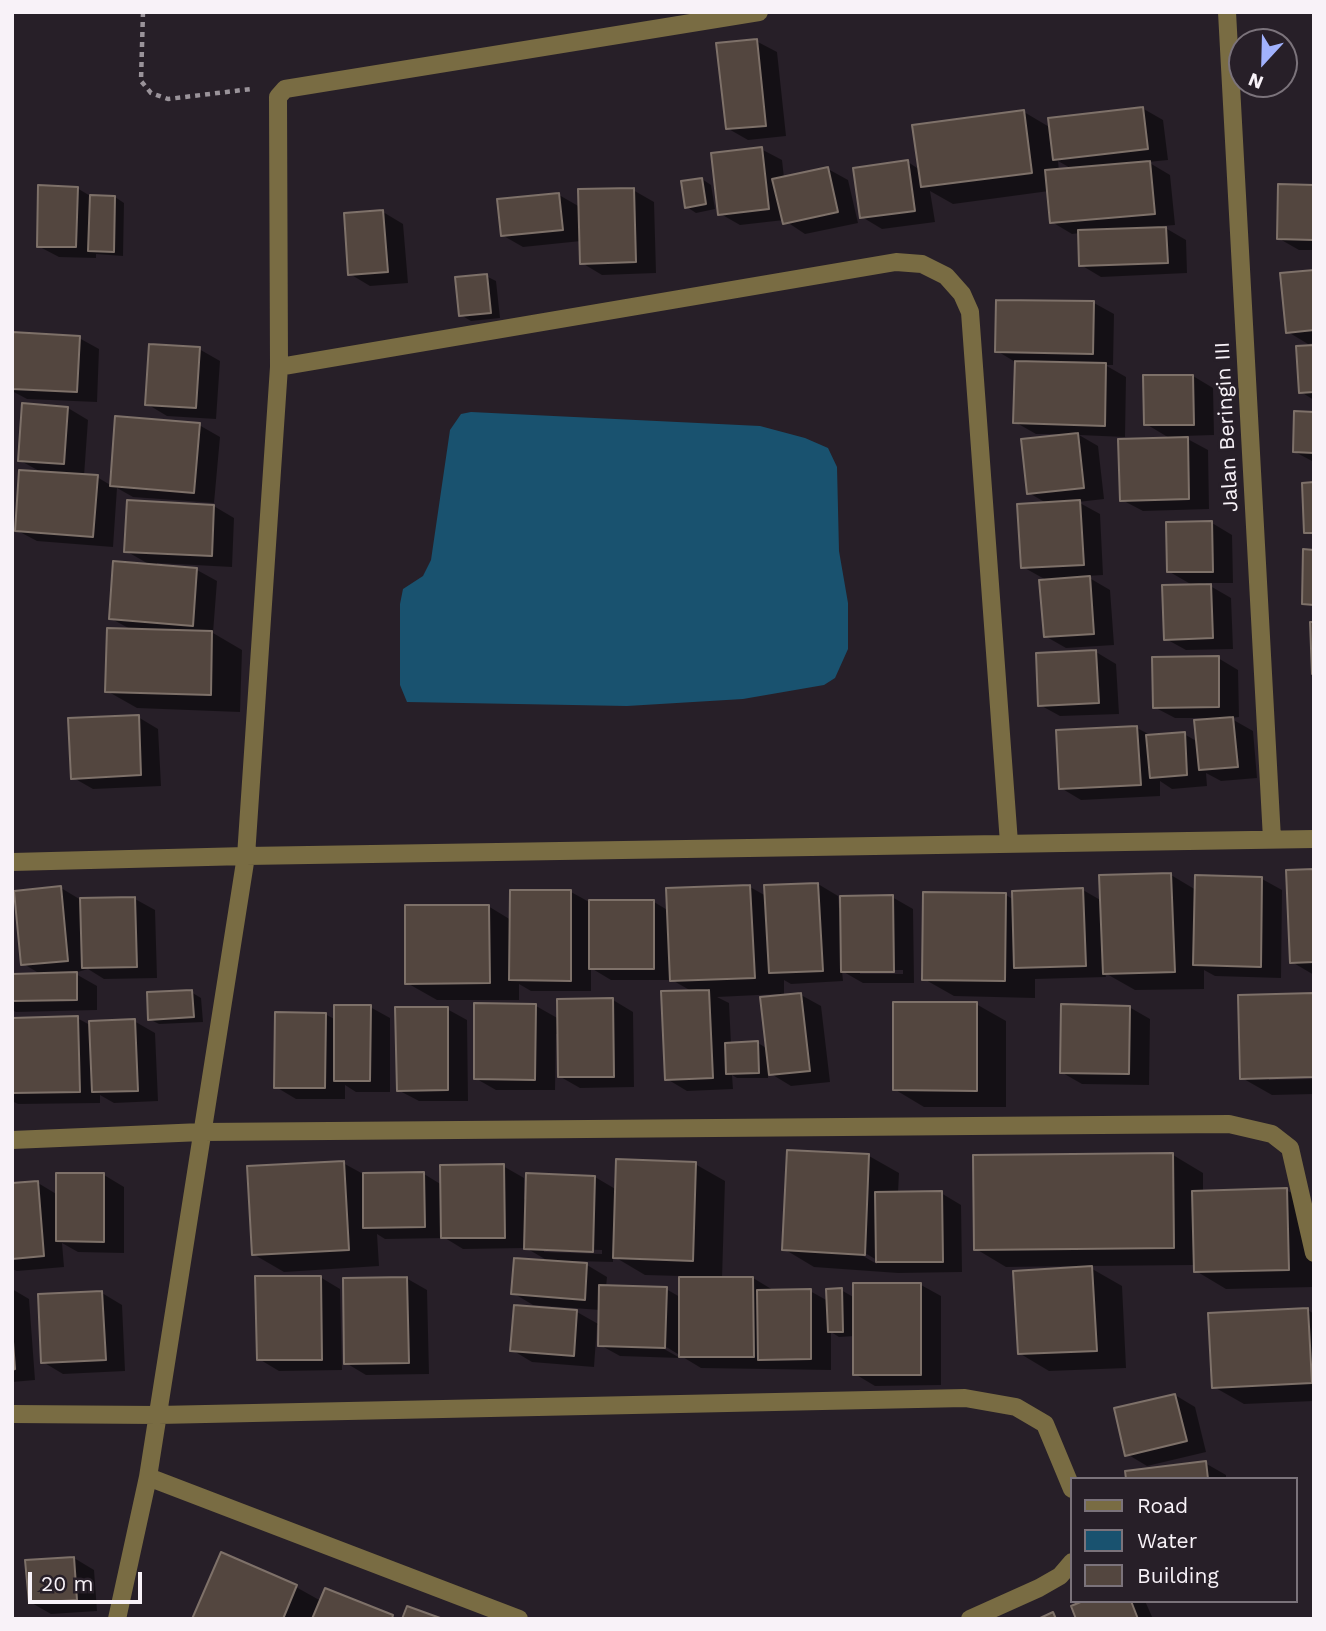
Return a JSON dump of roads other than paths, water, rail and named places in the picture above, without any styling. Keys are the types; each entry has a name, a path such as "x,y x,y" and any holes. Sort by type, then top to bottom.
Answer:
{"street":[{"path":"117,1619 148,1477 246,856 279,367 278,97 285,89 759,12"},
{"name":"Jalan Beringin III","path":"1227,12 1272,839"},
{"path":"279,367 896,262 922,264 946,276 962,294 970,312 1009,843"},
{"path":"12,862 1314,839"},
{"path":"12,1140 202,1132 1228,1124 1272,1134 1290,1148 1314,1253"},
{"path":"12,1414 158,1415 965,1398 1016,1407 1045,1424 1070,1484"},
{"path":"148,1477 519,1619"},
{"path":"970,1619 1039,1588 1060,1576 1070,1564"}],"water":[{"path":"471,412 760,426 805,438 828,448 837,467 839,551 848,603 848,649 835,678 824,685 743,699 627,706 407,702 400,685 400,604 403,589 423,576 431,560 450,430 461,414"}]}
